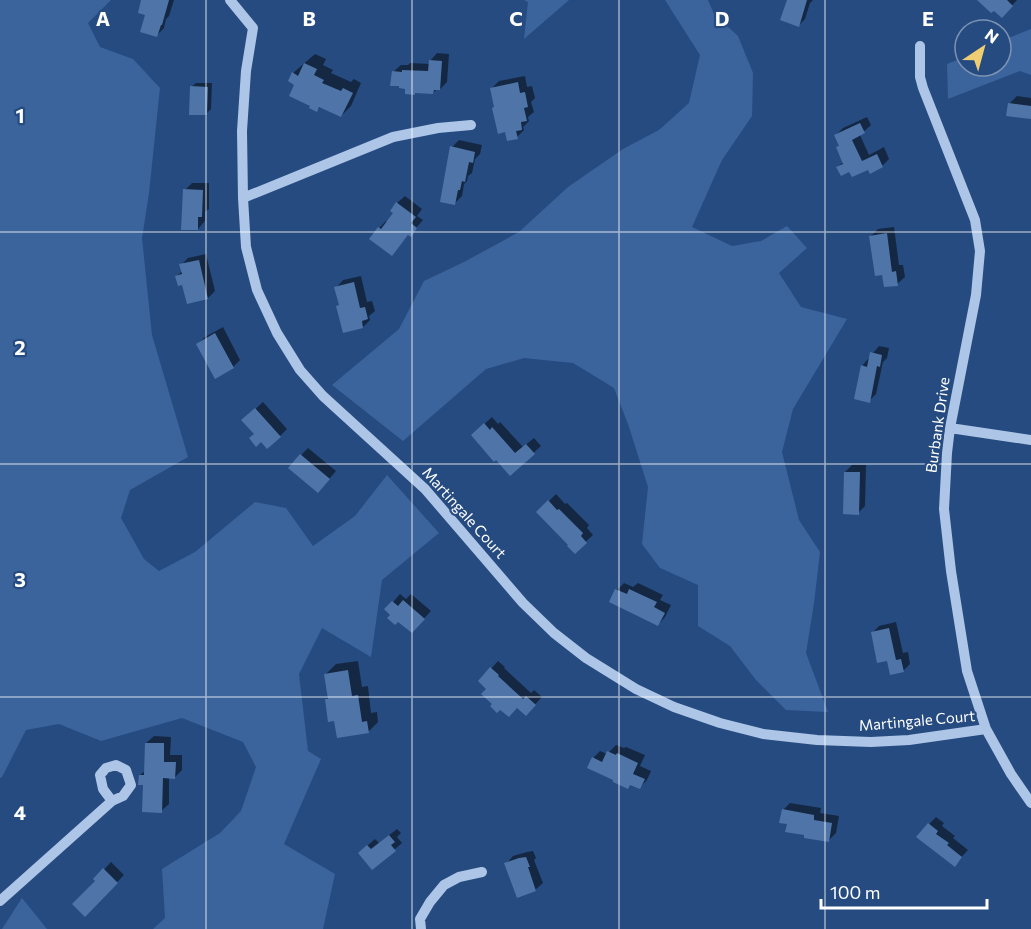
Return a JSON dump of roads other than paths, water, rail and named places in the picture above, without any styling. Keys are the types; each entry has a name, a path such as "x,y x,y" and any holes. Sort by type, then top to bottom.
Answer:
{"street":[{"name":"Martingale Court","path":"230,0 253,28 246,71 242,131 246,247 257,290 277,333 300,370 323,396 425,489 523,603 554,633 586,658 636,689 674,707 720,723 763,734 817,740 871,742 909,740 986,729"},
{"name":"Burbank Drive","path":"920,46 920,77 923,88 975,220 980,251 976,295 946,453 944,509 951,572 967,671 986,729 1011,774 1031,802"},
{"path":"243,198 393,136 471,125"},
{"path":"950,428 1031,440"},
{"path":"0,901 112,801"},
{"path":"421,929 420,920 430,902 444,885 459,877 482,872"}]}
